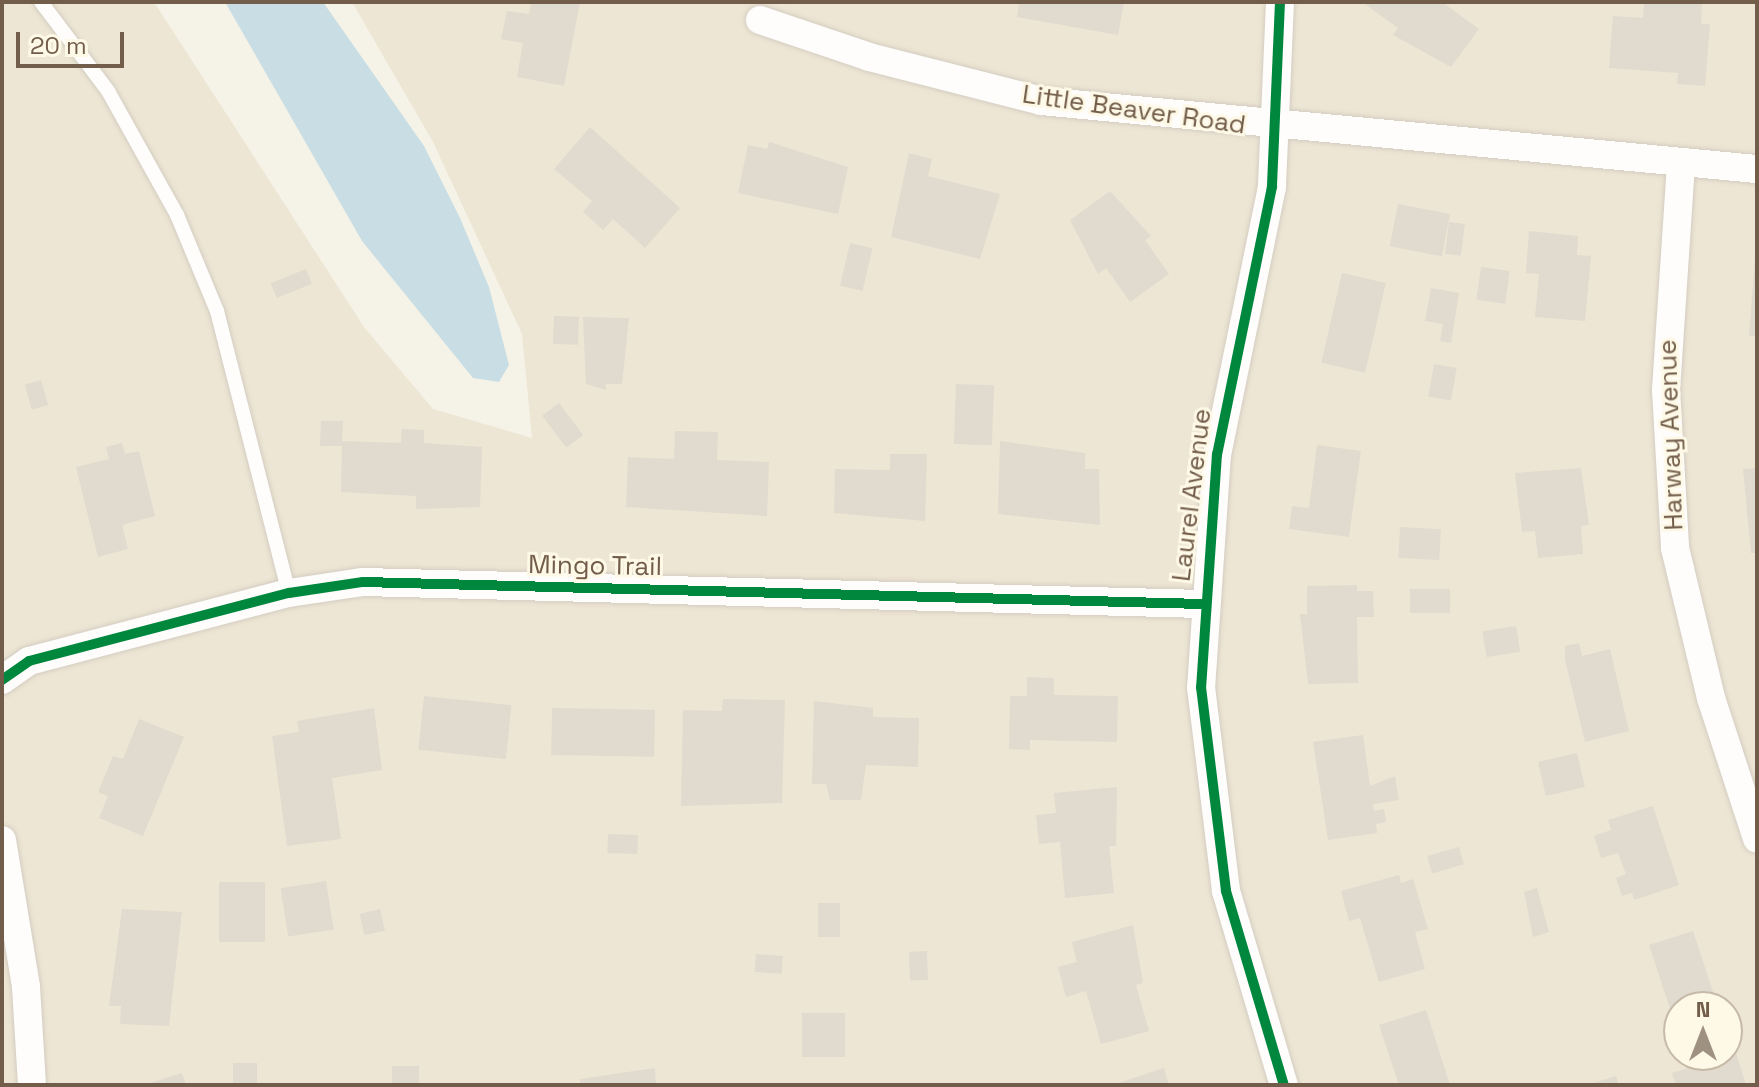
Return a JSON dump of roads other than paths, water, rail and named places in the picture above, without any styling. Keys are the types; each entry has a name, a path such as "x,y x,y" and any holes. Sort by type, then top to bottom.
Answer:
{"street":[{"name":"Laurel Avenue","path":"1280,2 1279,129 1217,454 1202,604 1203,746 1226,891 1284,1085"},
{"name":"Little Beaver Road","path":"760,20 882,61 1041,101 1279,129 1757,169"},
{"name":"Harway Avenue","path":"1681,164 1666,390 1674,533 1711,698 1757,839"},
{"name":"Mingo Trail","path":"2,680 29,661 289,593 363,582 1202,604"},
{"path":"2,840 26,987 32,1085"}],"lane":[{"path":"41,2 108,91 188,242 217,311 289,593"}]}
